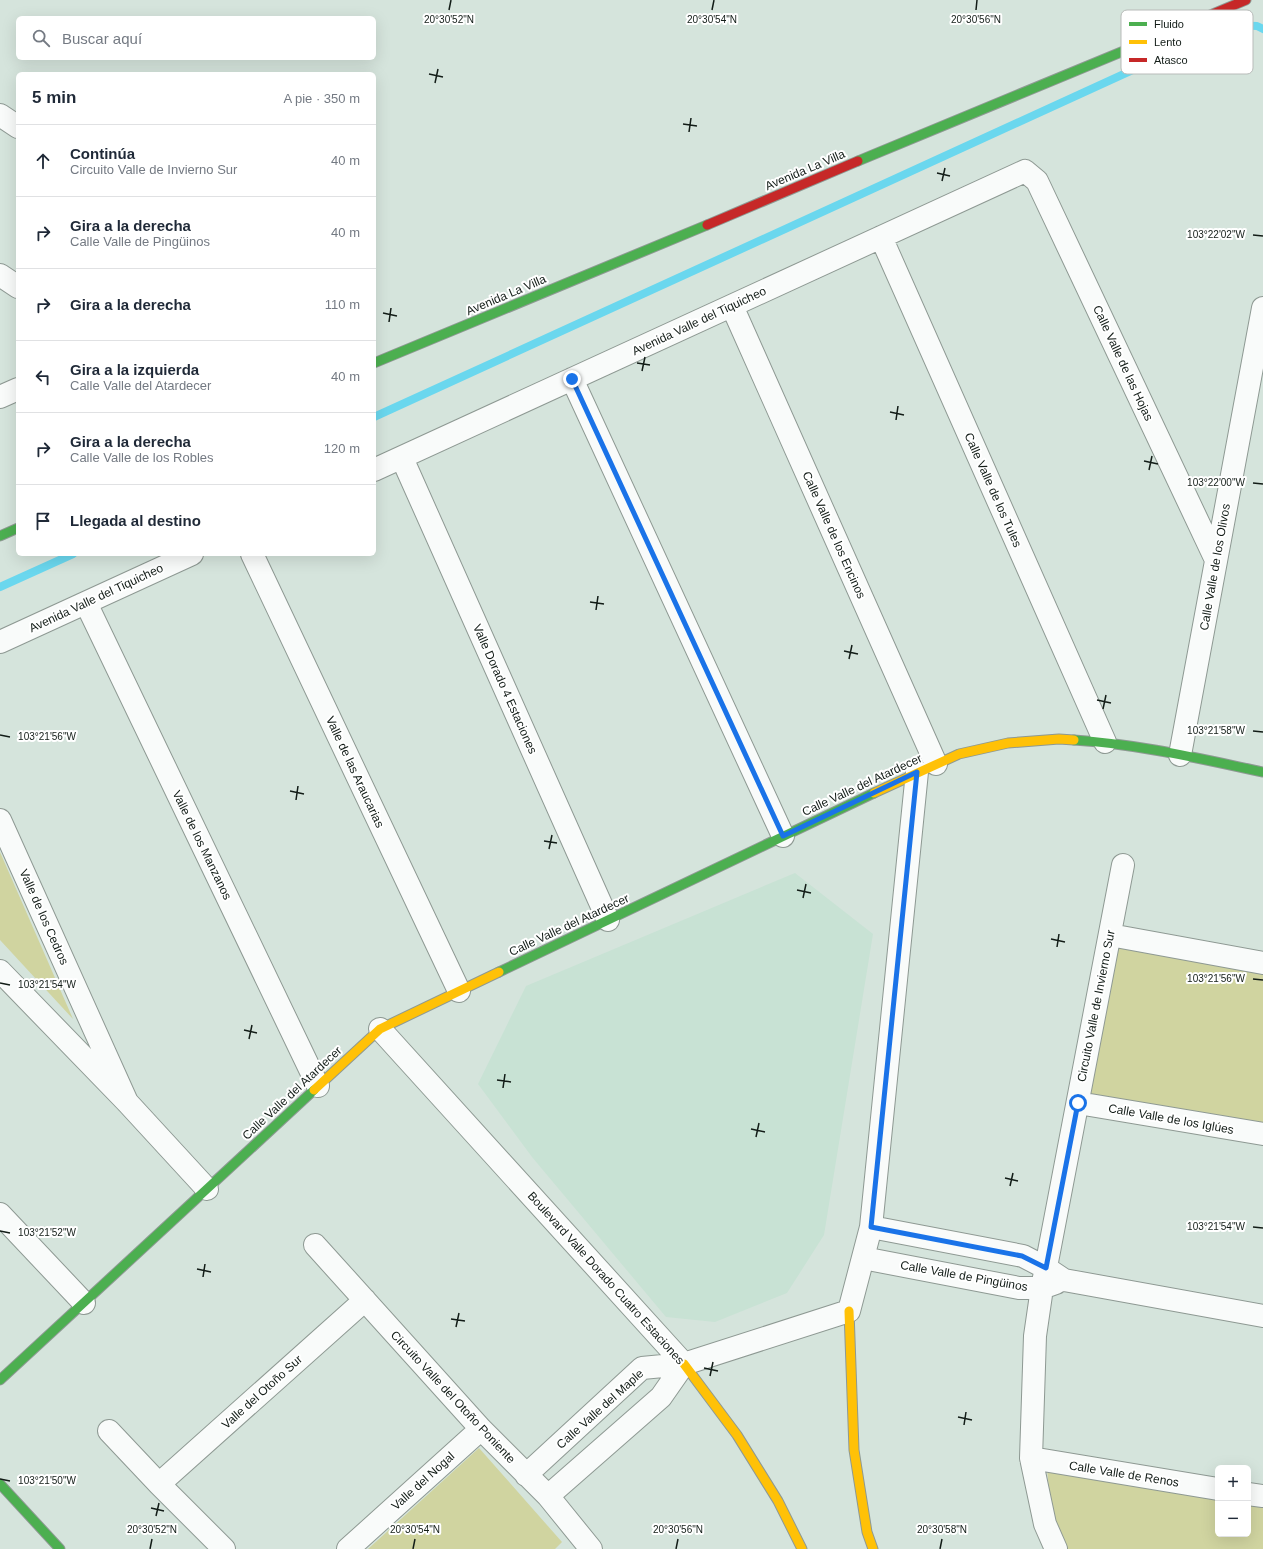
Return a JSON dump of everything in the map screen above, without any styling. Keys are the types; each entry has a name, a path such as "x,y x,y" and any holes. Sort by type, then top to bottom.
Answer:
{"street":[{"name":"Avenida La Villa","path":"1222,10 1246,0"},
{"name":"Avenida La Villa","path":"376,362 1121,52"},
{"path":"0,116 16,126"},
{"name":"Avenida Valle del Tiquicheo","path":"376,469 1025,171"},
{"name":"Calle Valle de las Hojas","path":"1025,171 1037,181 1216,560"},
{"name":"Calle Valle de los Tules","path":"881,237 1105,742"},
{"path":"0,275 16,286"},
{"name":"Calle Valle de los Encinos","path":"732,306 927,768"},
{"name":"Calle Valle de los Olivos","path":"1180,755 1263,308"},
{"path":"572,379 783,836"},
{"path":"0,397 16,389"},
{"name":"Valle Dorado 4 Estaciones","path":"402,458 608,920"},
{"path":"0,536 16,529"},
{"name":"Avenida Valle del Tiquicheo","path":"0,642 188,556"},
{"name":"Valle de las Araucarias","path":"253,556 459,991"},
{"name":"Valle de los Manzanos","path":"86,603 318,1086"},
{"name":"Calle Valle del Atardecer","path":"0,1380 380,1029 783,836 959,754 1008,743 1059,739 1105,742 1180,755 1263,772"},
{"path":"873,1549 868,1532 854,1450 849,1311 871,1227 927,768"},
{"name":"Valle de los Cedros","path":"0,820 127,1102"},
{"name":"Circuito Valle de Invierno Sur","path":"1056,1549 1045,1524 1031,1458 1035,1336 1044,1278 1123,865"},
{"path":"1110,935 1263,962"},
{"name":"Valle de los Cedros","path":"0,971 127,1102 207,1189"},
{"name":"Boulevard Valle Dorado Cuatro Estaciones","path":"380,1029 684,1364 737,1435 778,1501 802,1549"},
{"name":"Calle Valle de los Iglúes","path":"1078,1103 1263,1134"},
{"path":"0,1214 84,1303"},
{"path":"871,1227 1022,1256 1044,1278 1064,1280 1263,1316"},
{"name":"Circuito Valle del Otoño Poniente","path":"315,1246 481,1429 548,1496 586,1547"},
{"name":"Calle Valle de Pingüinos","path":"863,1258 1019,1288 1044,1278"},
{"name":"Valle del Otoño Sur","path":"158,1484 365,1300"},
{"name":"Calle Valle del Maple","path":"526,1475 642,1368 684,1364 849,1311"},
{"path":"548,1496 661,1397 684,1364"},
{"name":"Valle del Nogal","path":"348,1549 481,1429"},
{"path":"109,1431 158,1484 224,1549"},
{"name":"Calle Valle de Renos","path":"1031,1458 1215,1489"},
{"path":"0,1484 60,1549"},
{"path":"1251,1494 1263,1496"}],"shaded area":[{"path":"795,873 873,934 824,1235 787,1293 715,1322 666,1317 532,1157 478,1084 526,986"}],"green space":[{"path":"0,852 73,1019 0,940"},
{"path":"1110,939 1263,966 1263,1134 1079,1103"},
{"path":"479,1448 562,1542 555,1549 368,1549"},
{"path":"1047,1469 1215,1491 1215,1537 1251,1537 1251,1495 1263,1497 1263,1549 1062,1549 1052,1521"}],"waterway":[{"path":"1253,26 1263,29"},
{"path":"376,416 1124,74"},
{"path":"0,587 69,556"}],"traffic: fast":[{"path":"858,161 1121,52"},
{"path":"376,362 707,225"},
{"path":"0,536 16,529"},
{"path":"1074,740 1146,748 1263,772"},
{"path":"499,972 874,793"},
{"path":"0,1380 314,1090"},
{"path":"0,1484 60,1549"}],"traffic: slow":[{"path":"874,793 959,754 1008,743 1059,739 1074,740"},
{"path":"314,1090 380,1029 499,972"},
{"path":"849,1311 854,1450 867,1532 873,1549"},
{"path":"684,1364 737,1435 778,1501 802,1549"}],"traffic: jam":[{"path":"1222,10 1246,0"},
{"path":"707,225 858,161"}],"route":[{"path":"572,379 783,836 917,772 871,1227 1022,1256 1046,1268 1078,1103"}]}
